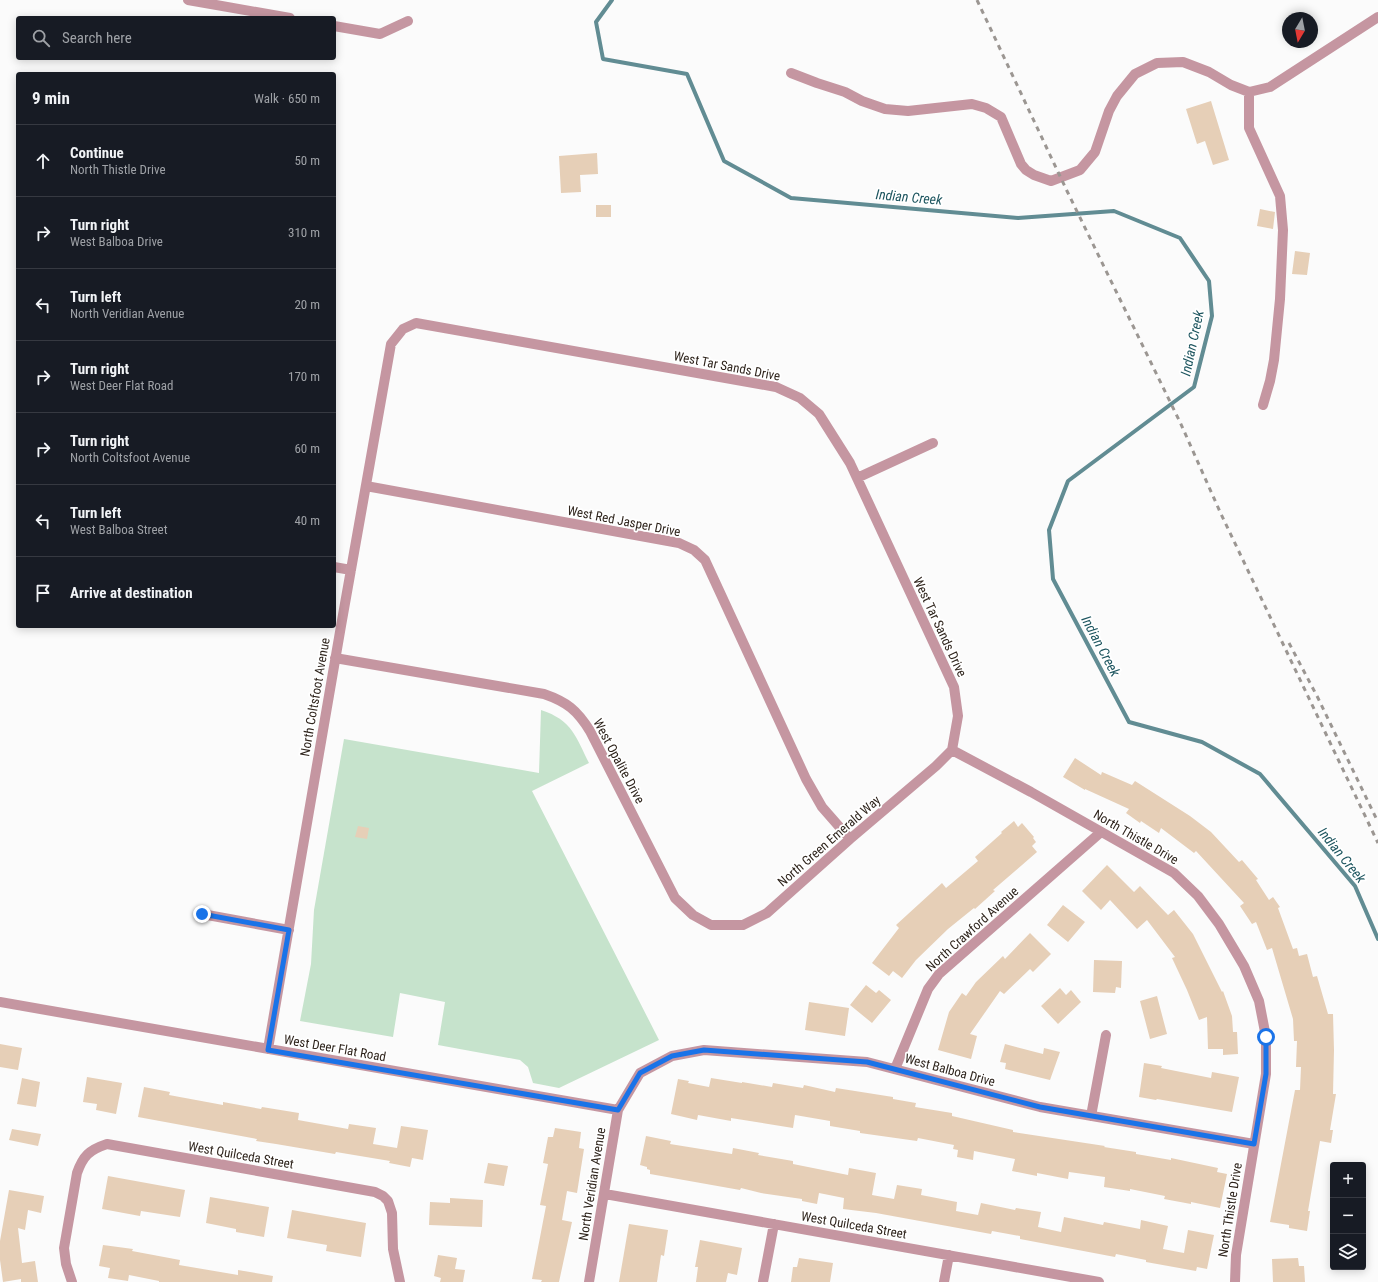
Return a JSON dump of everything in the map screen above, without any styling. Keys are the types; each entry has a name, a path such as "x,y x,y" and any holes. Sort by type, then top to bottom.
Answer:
{"street":[{"path":"188,0 279,16"},
{"path":"790,73 845,92 862,101 885,109 908,111 972,104 986,108 1001,117 1021,164 1026,170 1034,175 1051,180 1080,170 1095,152 1109,111 1117,96 1135,74 1157,63 1183,62 1209,72 1231,85 1250,92 1270,88 1378,17"},
{"path":"336,26 380,34 408,21"},
{"path":"1250,92 1249,128 1280,196 1283,230 1280,299 1274,360 1263,405"},
{"name":"West Tar Sands Drive","path":"403,329 416,323 776,387 800,398 819,414 850,463 954,687 958,716 952,750"},
{"name":"North Coltsfoot Avenue","path":"268,1050 390,344 403,329"},
{"path":"857,478 933,443"},
{"name":"West Red Jasper Drive","path":"366,486 679,543 694,550 705,560 806,779 822,807 850,839"},
{"path":"336,567 351,570"},
{"name":"West Opalite Drive","path":"335,658 544,694 570,706 582,718 590,731 676,898 693,915 711,925"},
{"name":"North Thistle Drive","path":"952,750 1031,792 1174,873 1198,896 1219,924 1244,966 1259,1002 1266,1037 1266,1074 1236,1255 1235,1282"},
{"name":"North Green Emerald Way","path":"711,925 743,925 767,913 850,839 936,766 952,750"},
{"name":"North Crawford Avenue","path":"895,1069 928,988 939,974 1101,832"},
{"path":"202,914 289,930"},
{"name":"West Deer Flat Road","path":"0,1002 618,1110"},
{"path":"1091,1116 1106,1036"},
{"name":"West Balboa Drive","path":"640,1073 672,1056 704,1050 867,1062 1040,1107 1254,1144"},
{"name":"North Veridian Avenue","path":"589,1282 618,1110 640,1073"},
{"name":"West Quilceda Street","path":"72,1282 66,1264 64,1248 77,1173 81,1162 88,1154 96,1148 107,1144 375,1192 383,1196 388,1202 392,1212 393,1249 400,1282"},
{"name":"West Quilceda Street","path":"605,1194 1099,1282"},
{"path":"763,1282 774,1224"},
{"path":"944,1282 949,1255"}],"green space":[{"path":"541,710 560,719 572,730 589,763 532,791 659,1040 559,1088 533,1083 528,1067 520,1060 438,1045 445,1002 400,993 393,1037 300,1021 311,964 314,910 344,739 539,773"}],"building":[{"path":"1211,101 1229,160 1213,165 1205,141 1197,144 1186,109"},
{"path":"597,153 598,174 580,175 581,192 561,193 559,156"},
{"path":"596,205 611,205 611,217 596,217"},
{"path":"1260,209 1275,212 1273,229 1257,226"},
{"path":"1295,251 1310,253 1307,275 1292,274"},
{"path":"1075,758 1101,775 1102,772 1132,785 1135,781 1190,816 1211,832 1239,862 1242,860 1258,879 1256,880 1269,900 1273,897 1280,907 1278,908 1293,949 1297,948 1299,956 1307,954 1313,977 1317,976 1328,1014 1333,1014 1333,1094 1336,1094 1330,1130 1333,1130 1331,1143 1320,1141 1308,1211 1310,1211 1307,1231 1289,1228 1289,1225 1270,1222 1295,1090 1300,1090 1301,1067 1296,1067 1297,1041 1294,1041 1293,1019 1272,948 1267,950 1256,922 1252,924 1240,906 1244,903 1196,851 1194,853 1161,828 1159,833 1141,821 1140,823 1126,813 1129,809 1085,790 1063,777"},
{"path":"1014,821 1018,827 1022,823 1034,837 1033,838 1036,842 1032,846 1037,852 993,890 995,891 975,909 974,908 948,929 916,960 902,978 893,971 889,976 872,963 899,928 896,925 942,883 946,888 978,861 975,857"},
{"path":"358,826 369,828 367,839 355,837"},
{"path":"1107,865 1134,892 1140,886 1168,915 1174,910 1193,934 1222,992 1223,991 1232,1016 1233,1032 1237,1032 1238,1054 1223,1055 1223,1049 1208,1049 1207,1017 1199,1020 1172,958 1175,957 1147,920 1137,929 1110,900 1101,910 1082,891"},
{"path":"1063,905 1085,922 1068,942 1047,925"},
{"path":"1030,933 1051,954 1033,972 1030,969 1004,994 1000,991 970,1034 977,1036 971,1059 938,1050 949,1012 962,993 966,996 976,982 1003,956 1005,959"},
{"path":"1094,960 1122,961 1121,988 1116,987 1115,993 1093,992"},
{"path":"866,985 876,993 879,990 891,1000 872,1023 850,1005"},
{"path":"1060,988 1066,995 1071,990 1081,1002 1058,1024 1041,1006"},
{"path":"1157,996 1167,1034 1150,1039 1140,1001"},
{"path":"809,1002 849,1008 845,1036 805,1030"},
{"path":"0,1044 22,1048 18,1070 0,1067"},
{"path":"1005,1044 1043,1054 1044,1048 1060,1052 1050,1080 1005,1069 1006,1063 1000,1062"},
{"path":"1144,1063 1211,1078 1212,1072 1239,1077 1232,1112 1139,1097"},
{"path":"87,1077 122,1083 116,1114 96,1110 97,1104 83,1102"},
{"path":"22,1078 40,1082 36,1107 17,1104"},
{"path":"711,1078 772,1087 773,1083 803,1088 804,1085 835,1092 836,1088 893,1097 893,1099 916,1103 915,1107 952,1113 952,1116 1013,1130 1013,1132 1105,1146 1104,1147 1136,1152 1136,1154 1171,1160 1171,1158 1218,1168 1217,1172 1227,1174 1220,1208 1191,1202 1191,1204 1164,1199 1165,1196 1130,1189 1130,1191 1104,1187 1105,1177 1069,1172 1068,1179 1037,1173 1037,1176 1012,1171 1015,1159 974,1151 973,1160 957,1157 958,1150 953,1149 954,1145 918,1138 917,1141 860,1133 860,1131 830,1126 830,1121 795,1115 793,1128 731,1118 731,1121 698,1115 697,1120 671,1114 678,1079 689,1081 688,1083 709,1087"},
{"path":"144,1087 170,1092 169,1095 223,1105 223,1102 261,1109 262,1107 299,1113 298,1120 348,1129 349,1124 376,1128 373,1144 397,1148 401,1126 428,1130 423,1160 412,1158 410,1167 389,1163 390,1161 256,1141 257,1139 138,1117"},
{"path":"555,1128 581,1132 579,1148 584,1149 577,1193 567,1191 562,1220 572,1222 559,1282 541,1282 542,1280 532,1279 546,1206 540,1205 548,1164 543,1163 548,1137 553,1137"},
{"path":"12,1129 41,1134 38,1146 9,1140"},
{"path":"646,1136 671,1141 670,1144 732,1154 733,1148 759,1153 758,1155 793,1161 793,1164 848,1175 849,1168 876,1173 872,1195 894,1199 897,1185 922,1189 921,1195 957,1202 956,1211 978,1215 981,1203 1015,1210 1016,1208 1041,1212 1038,1227 1061,1232 1064,1217 1103,1225 1104,1222 1140,1229 1141,1220 1168,1226 1163,1249 1184,1253 1188,1230 1214,1235 1207,1269 1197,1267 1196,1271 1146,1262 1146,1260 1116,1254 1115,1257 1020,1239 1020,1236 992,1231 991,1234 876,1213 843,1209 844,1198 819,1193 817,1204 802,1201 802,1199 761,1193 741,1188 740,1190 650,1174 650,1170 647,1169 647,1167 640,1165"},
{"path":"488,1163 508,1166 504,1186 484,1183"},
{"path":"108,1176 185,1190 180,1217 141,1211 140,1216 102,1209"},
{"path":"9,1190 44,1196 41,1213 28,1210 25,1230 18,1228 22,1263 35,1261 38,1282 21,1282 21,1279 3,1282 0,1260 0,1241"},
{"path":"210,1197 269,1207 264,1237 236,1232 236,1229 206,1223"},
{"path":"450,1198 483,1200 482,1227 429,1225 430,1202 450,1203"},
{"path":"292,1210 366,1223 361,1257 326,1251 327,1245 287,1238"},
{"path":"629,1224 668,1230 664,1256 661,1255 657,1282 619,1282"},
{"path":"700,1240 742,1248 737,1275 728,1273 726,1282 696,1282 698,1267 695,1267"},
{"path":"103,1245 133,1249 132,1251 180,1260 179,1265 238,1275 238,1270 273,1276 272,1282 159,1282 129,1275 128,1281 108,1278 110,1268 99,1266"},
{"path":"438,1255 457,1258 455,1269 465,1270 463,1282 440,1282 441,1278 434,1276"},
{"path":"799,1258 833,1263 830,1282 791,1282 793,1267 797,1267"},
{"path":"1298,1258 1299,1266 1304,1266 1305,1282 1273,1282 1272,1259"}],"waterway":[{"name":"Indian Creek","path":"612,0 596,22 603,59 687,74 724,161 791,198 1018,218 1114,211 1180,238 1209,281 1212,316 1194,387 1068,481 1049,530 1053,579 1129,722 1202,742 1260,774 1355,886 1378,939"}],"railway":[{"path":"977,0 1067,191 1180,422 1221,514 1378,843"},
{"path":"1289,643 1318,698 1378,822"}],"route":[{"path":"202,914 289,930 268,1050 618,1110 640,1073 672,1056 704,1050 867,1062 1040,1107 1254,1144 1266,1074 1266,1037"}]}
